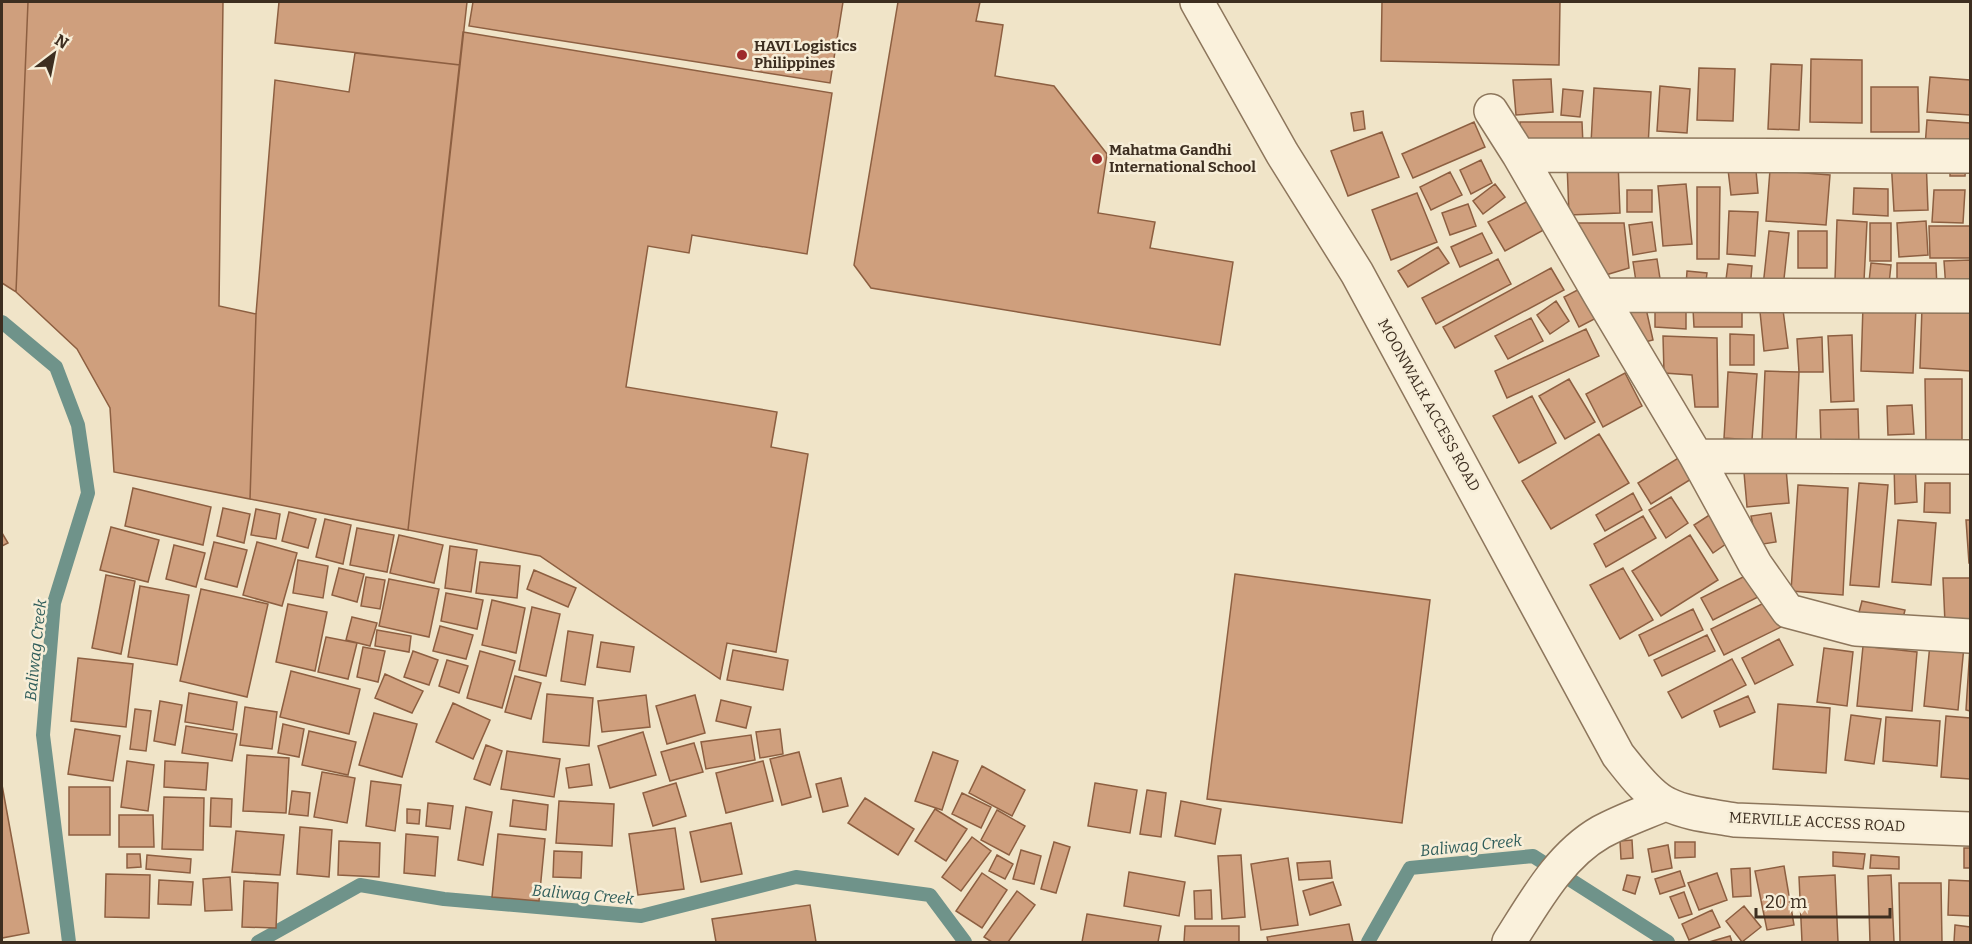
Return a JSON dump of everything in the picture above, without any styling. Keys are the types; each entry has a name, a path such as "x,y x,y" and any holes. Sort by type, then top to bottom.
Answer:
{"street":[{"name":"MOONWALK ACCESS ROAD","path":"1197,2 1282,153 1357,273 1618,755 1638,781 1665,804"},
{"path":"1491,111 1696,456 1755,564 1788,611 1856,629 1971,636"},
{"path":"1519,155 1971,156"},
{"path":"1600,295 1971,296"},
{"path":"1696,456 1971,457"},
{"name":"MERVILLE ACCESS ROAD","path":"1665,804 1735,820 1971,830"},
{"path":"1509,942 1563,862 1602,832 1665,804"},
{"path":"1523,942 1531,909"}],"building":[{"path":"2,2 28,2 16,292 2,283"},
{"path":"28,2 223,2 219,306 256,314 250,499 114,472 110,408 77,349 16,292"},
{"path":"279,2 467,2 460,65 275,43"},
{"name":"HAVI Logistics Philippines","path":"473,2 843,2 830,83 469,26"},
{"path":"898,2 980,2 976,21 1003,25 995,76 1054,86 1107,154 1098,213 1155,222 1150,248 1233,262 1220,345 871,288 854,265"},
{"path":"1382,2 1560,2 1559,65 1381,61"},
{"path":"463,32 832,93 807,254 692,235 689,253 648,246 626,387 777,412 771,447 808,454 776,652 727,643 720,679 540,556 408,530"},
{"path":"355,53 460,65 408,530 250,499 256,314 275,80 349,92"},
{"path":"1811,59 1862,60 1862,123 1810,122"},
{"path":"1771,64 1802,65 1799,130 1768,129"},
{"path":"1699,68 1735,69 1733,121 1697,120"},
{"path":"1930,77 1970,80 1970,115 1927,112"},
{"path":"1551,79 1553,112 1516,115 1513,80"},
{"path":"1660,86 1690,89 1687,133 1657,131"},
{"path":"1871,87 1918,87 1919,132 1871,132"},
{"path":"1594,88 1651,92 1648,147 1591,143"},
{"path":"1563,89 1583,91 1580,117 1561,115"},
{"path":"1363,111 1365,129 1354,131 1351,113"},
{"path":"1927,120 1970,123 1970,150 1925,147"},
{"path":"1474,122 1485,147 1413,178 1402,154"},
{"path":"1520,122 1582,122 1583,145 1521,146"},
{"path":"1382,132 1399,177 1348,196 1331,151"},
{"path":"1926,158 1928,210 1894,211 1891,159"},
{"path":"1755,159 1758,193 1731,195 1727,161"},
{"path":"1481,160 1492,183 1471,194 1460,170"},
{"path":"1618,161 1620,213 1569,215 1567,163"},
{"path":"1950,163 1966,164 1965,176 1950,176"},
{"path":"1770,170 1830,175 1826,225 1766,221"},
{"path":"1450,172 1462,195 1431,210 1420,187"},
{"path":"1495,184 1505,197 1483,214 1473,201"},
{"path":"1686,184 1692,244 1663,246 1658,186"},
{"path":"1697,187 1720,187 1719,259 1697,259"},
{"path":"1854,188 1888,189 1888,216 1853,214"},
{"path":"1627,190 1652,190 1652,212 1627,212"},
{"path":"1934,190 1965,190 1963,223 1932,222"},
{"path":"1417,193 1437,242 1391,260 1372,210"},
{"path":"1536,197 1551,226 1505,251 1488,222"},
{"path":"1468,204 1476,226 1450,235 1442,213"},
{"path":"1729,211 1758,212 1755,256 1727,254"},
{"path":"1837,220 1867,222 1864,281 1835,280"},
{"path":"1926,221 1928,255 1899,257 1897,223"},
{"path":"1652,222 1656,251 1633,255 1629,225"},
{"path":"1572,223 1624,223 1629,268 1599,277"},
{"path":"1870,223 1891,223 1891,261 1870,261"},
{"path":"1929,226 1970,226 1970,258 1930,258"},
{"path":"1769,231 1789,233 1783,288 1763,286"},
{"path":"1798,231 1827,231 1827,268 1798,268"},
{"path":"1482,233 1492,253 1460,267 1451,247"},
{"path":"1438,247 1449,263 1408,287 1398,271"},
{"path":"1498,259 1511,284 1436,324 1422,298"},
{"path":"1657,259 1661,285 1637,288 1633,262"},
{"path":"1970,260 1970,288 1946,289 1944,261"},
{"path":"1871,263 1891,265 1888,293 1868,291"},
{"path":"1897,263 1936,263 1937,290 1897,290"},
{"path":"1728,264 1752,266 1750,290 1725,287"},
{"path":"1551,268 1564,290 1455,348 1443,327"},
{"path":"1687,271 1707,273 1705,289 1686,286"},
{"path":"1589,284 1604,314 1579,327 1564,297"},
{"path":"1556,301 1569,321 1550,334 1537,315"},
{"path":"1645,304 1653,340 1633,345 1625,308"},
{"path":"1863,305 1916,307 1913,373 1861,371"},
{"path":"1742,307 1742,327 1694,327 1693,309"},
{"path":"1922,307 1970,310 1970,371 1920,368"},
{"path":"1655,308 1686,309 1686,329 1655,327"},
{"path":"1783,310 1788,348 1764,351 1760,312"},
{"path":"1531,318 1543,341 1508,359 1495,336"},
{"path":"1586,329 1599,356 1507,398 1495,371"},
{"path":"1730,334 1754,335 1754,365 1730,365"},
{"path":"1852,335 1854,401 1831,402 1828,336"},
{"path":"1663,336 1717,338 1718,407 1695,407 1692,375 1664,373"},
{"path":"1822,337 1823,372 1799,372 1797,339"},
{"path":"1765,371 1799,372 1796,442 1762,440"},
{"path":"1728,372 1757,374 1752,440 1724,438"},
{"path":"1625,373 1642,406 1603,427 1586,394"},
{"path":"1569,379 1595,422 1565,439 1539,396"},
{"path":"1925,379 1962,379 1962,441 1926,441"},
{"path":"1532,396 1556,443 1519,463 1493,416"},
{"path":"1912,405 1914,434 1888,435 1887,406"},
{"path":"1858,409 1859,444 1821,445 1820,410"},
{"path":"1599,434 1629,483 1551,529 1522,481"},
{"path":"1688,452 1701,473 1651,504 1638,483"},
{"path":"1785,457 1789,503 1747,507 1743,461"},
{"path":"1915,462 1917,502 1895,504 1894,463"},
{"path":"1859,483 1888,485 1879,587 1850,585"},
{"path":"1925,483 1950,483 1950,513 1924,512"},
{"path":"1798,485 1848,488 1843,595 1791,591"},
{"path":"133,488 211,507 203,545 125,526"},
{"path":"1633,493 1642,510 1605,531 1596,515"},
{"path":"1671,497 1688,523 1666,538 1649,510"},
{"path":"223,508 250,514 244,543 217,536"},
{"path":"256,509 280,514 276,539 251,535"},
{"path":"289,512 316,519 308,548 282,541"},
{"path":"1714,512 1733,539 1713,553 1694,525"},
{"path":"1771,513 1776,542 1757,545 1751,516"},
{"path":"1643,516 1656,538 1606,567 1594,544"},
{"path":"325,519 351,525 343,564 316,557"},
{"path":"1898,520 1936,523 1931,585 1892,582"},
{"path":"1966,520 1970,520 1970,563 1969,563"},
{"path":"111,527 159,540 148,582 100,570"},
{"path":"357,528 394,535 387,572 350,565"},
{"path":"2,533 8,543 2,546"},
{"path":"399,535 443,545 434,583 390,573"},
{"path":"1690,535 1718,580 1661,616 1632,571"},
{"path":"214,542 247,550 237,587 205,579"},
{"path":"257,542 297,553 282,606 243,595"},
{"path":"174,545 205,553 196,587 166,579"},
{"path":"450,546 477,550 471,592 445,588"},
{"path":"298,560 328,566 323,598 293,593"},
{"path":"480,562 520,566 517,598 476,593"},
{"path":"339,568 364,574 357,602 332,595"},
{"path":"1623,568 1653,620 1620,639 1590,585"},
{"path":"534,570 576,588 568,607 527,589"},
{"path":"1751,573 1762,595 1713,620 1701,598"},
{"path":"1235,574 1430,600 1402,823 1207,799"},
{"path":"106,575 135,581 121,654 92,648"},
{"path":"366,577 385,580 380,609 361,606"},
{"path":"1943,578 1970,578 1970,623 1945,623"},
{"path":"389,579 439,589 429,637 379,626"},
{"path":"140,586 189,595 177,665 128,657"},
{"path":"201,589 268,604 247,697 180,681"},
{"path":"446,593 483,600 477,629 441,621"},
{"path":"492,600 525,608 516,653 482,645"},
{"path":"1768,601 1781,627 1724,655 1711,629"},
{"path":"1862,601 1905,610 1901,626 1858,616"},
{"path":"288,604 327,612 315,671 276,662"},
{"path":"532,607 560,614 546,676 519,670"},
{"path":"1693,609 1703,630 1649,656 1639,635"},
{"path":"352,617 377,623 370,646 346,640"},
{"path":"440,626 473,635 466,659 433,651"},
{"path":"377,630 411,636 409,652 375,646"},
{"path":"568,631 593,635 585,685 561,681"},
{"path":"1707,635 1715,651 1662,676 1654,660"},
{"path":"326,637 357,643 348,679 318,672"},
{"path":"1779,639 1793,665 1755,684 1742,658"},
{"path":"601,642 634,647 630,672 597,667"},
{"path":"1930,644 1964,646 1958,710 1924,706"},
{"path":"1863,646 1917,652 1912,711 1857,706"},
{"path":"363,647 385,651 378,682 357,677"},
{"path":"1970,647 1970,711 1966,710"},
{"path":"1824,648 1853,652 1847,706 1817,702"},
{"path":"733,650 788,660 783,690 727,680"},
{"path":"413,651 438,660 429,685 404,677"},
{"path":"480,651 515,661 502,708 467,698"},
{"path":"78,658 133,664 126,727 71,721"},
{"path":"1732,659 1746,685 1682,718 1668,692"},
{"path":"447,660 468,666 459,693 439,686"},
{"path":"291,671 360,689 349,734 280,717"},
{"path":"385,674 423,691 412,713 375,698"},
{"path":"515,676 541,683 531,719 505,712"},
{"path":"189,693 237,702 233,730 185,722"},
{"path":"547,694 593,698 589,746 543,742"},
{"path":"646,695 650,727 602,732 598,701"},
{"path":"695,695 705,733 667,744 656,706"},
{"path":"1748,696 1755,712 1720,727 1714,711"},
{"path":"721,700 751,707 746,728 716,721"},
{"path":"160,701 182,705 175,745 154,741"},
{"path":"453,703 490,720 473,759 436,742"},
{"path":"1778,704 1830,708 1826,773 1773,769"},
{"path":"245,707 277,712 272,749 240,745"},
{"path":"135,709 151,711 146,751 130,749"},
{"path":"374,713 417,724 402,777 359,765"},
{"path":"1851,715 1881,719 1874,764 1845,760"},
{"path":"1946,716 1970,718 1970,779 1941,777"},
{"path":"1886,717 1940,721 1937,766 1883,761"},
{"path":"283,724 304,729 299,757 278,753"},
{"path":"186,726 237,734 232,761 182,753"},
{"path":"75,729 120,736 113,781 68,774"},
{"path":"780,729 783,754 760,758 756,732"},
{"path":"309,731 356,742 348,775 302,765"},
{"path":"643,732 656,775 610,788 598,746"},
{"path":"751,735 755,760 706,769 701,742"},
{"path":"694,743 703,772 670,781 661,752"},
{"path":"486,745 502,751 490,785 474,779"},
{"path":"507,751 560,759 554,797 501,789"},
{"path":"799,752 811,797 782,805 770,759"},
{"path":"933,752 958,761 942,810 915,801"},
{"path":"247,755 289,758 286,813 243,811"},
{"path":"127,761 154,765 148,811 121,807"},
{"path":"165,761 208,763 206,790 164,787"},
{"path":"763,761 773,801 726,813 716,773"},
{"path":"589,764 592,785 569,788 566,768"},
{"path":"982,766 1025,790 1012,816 969,793"},
{"path":"322,772 355,778 347,823 314,817"},
{"path":"841,778 848,806 823,812 816,784"},
{"path":"371,781 401,785 395,831 366,826"},
{"path":"676,783 686,816 653,826 643,793"},
{"path":"1095,783 1137,790 1130,833 1088,826"},
{"path":"2,785 29,933 2,938"},
{"path":"69,787 110,787 110,835 69,835"},
{"path":"1147,790 1166,793 1161,837 1140,834"},
{"path":"292,791 310,793 308,816 289,814"},
{"path":"962,793 991,807 981,828 952,814"},
{"path":"164,797 204,798 203,850 162,849"},
{"path":"211,798 232,799 231,827 210,826"},
{"path":"865,798 914,829 898,855 848,823"},
{"path":"513,800 548,805 546,830 510,826"},
{"path":"559,801 614,804 612,846 556,843"},
{"path":"1181,801 1221,809 1215,844 1175,836"},
{"path":"428,803 453,806 450,829 426,826"},
{"path":"466,807 492,812 483,865 458,860"},
{"path":"407,809 420,810 419,824 407,823"},
{"path":"935,809 967,829 946,861 915,841"},
{"path":"997,810 1025,826 1009,855 981,840"},
{"path":"119,815 153,815 154,847 119,847"},
{"path":"731,823 742,874 701,882 690,832"},
{"path":"300,827 332,830 329,877 297,874"},
{"path":"675,828 684,889 638,895 629,834"},
{"path":"236,831 284,835 280,875 232,872"},
{"path":"406,834 438,837 435,876 404,873"},
{"path":"498,834 545,839 539,901 492,897"},
{"path":"972,837 991,851 961,891 942,877"},
{"path":"1632,840 1633,858 1621,859 1620,841"},
{"path":"339,841 380,843 379,877 338,875"},
{"path":"1054,842 1070,847 1056,893 1041,889"},
{"path":"1675,842 1695,842 1695,857 1675,858"},
{"path":"1668,845 1672,868 1652,872 1648,849"},
{"path":"1964,848 1970,848 1970,868 1964,868"},
{"path":"1021,850 1041,856 1034,884 1013,879"},
{"path":"554,851 582,852 581,878 553,877"},
{"path":"1833,852 1865,854 1863,869 1833,866"},
{"path":"127,854 140,854 141,867 127,868"},
{"path":"147,855 191,859 190,873 146,869"},
{"path":"997,855 1013,864 1005,879 989,871"},
{"path":"1241,855 1245,917 1222,919 1218,856"},
{"path":"1871,855 1899,857 1899,869 1870,868"},
{"path":"1288,858 1298,925 1261,930 1251,864"},
{"path":"1330,861 1332,878 1299,880 1297,863"},
{"path":"1784,866 1794,925 1767,930 1755,871"},
{"path":"1750,868 1751,896 1733,897 1731,869"},
{"path":"1680,871 1685,886 1660,894 1655,879"},
{"path":"1129,872 1185,882 1179,916 1124,906"},
{"path":"982,873 1007,890 982,928 956,911"},
{"path":"1717,873 1727,900 1699,910 1688,883"},
{"path":"106,874 150,875 149,918 105,917"},
{"path":"1627,875 1640,877 1635,894 1623,890"},
{"path":"1835,875 1838,942 1802,942 1799,877"},
{"path":"1891,875 1894,942 1870,942 1868,876"},
{"path":"230,877 232,910 205,911 203,879"},
{"path":"159,880 193,882 191,905 158,904"},
{"path":"1949,880 1970,881 1970,916 1948,915"},
{"path":"244,881 278,883 276,928 242,927"},
{"path":"1333,882 1341,905 1310,915 1303,891"},
{"path":"1899,883 1941,883 1942,942 1900,942"},
{"path":"1211,890 1212,919 1195,919 1194,891"},
{"path":"1017,891 1035,905 1008,942 992,942 984,937"},
{"path":"1684,892 1692,914 1679,918 1670,897"},
{"path":"810,905 816,942 716,942 712,919"},
{"path":"1744,906 1761,927 1742,942 1726,921"},
{"path":"1712,910 1720,927 1689,940 1682,924"},
{"path":"1087,914 1161,926 1158,942 1082,942"},
{"path":"1349,924 1353,942 1268,942 1267,937"},
{"path":"1955,925 1970,927 1970,942 1954,942"},
{"path":"1185,926 1239,926 1239,942 1184,942"},
{"path":"1730,936 1732,942 1709,942"}],"waterway":[{"name":"Baliwag Creek","path":"2,322 56,367 78,425 88,493 54,603 43,735 69,942"},
{"name":"Baliwag Creek","path":"1368,942 1410,868 1533,856 1668,942"},
{"name":"Baliwag Creek","path":"258,942 360,885 444,899 641,916 796,877 930,895 965,942"}],"place":[{"name":"HAVI Logistics Philippines","path":"742,55"},
{"name":"Mahatma Gandhi International School","path":"1097,159"}]}
